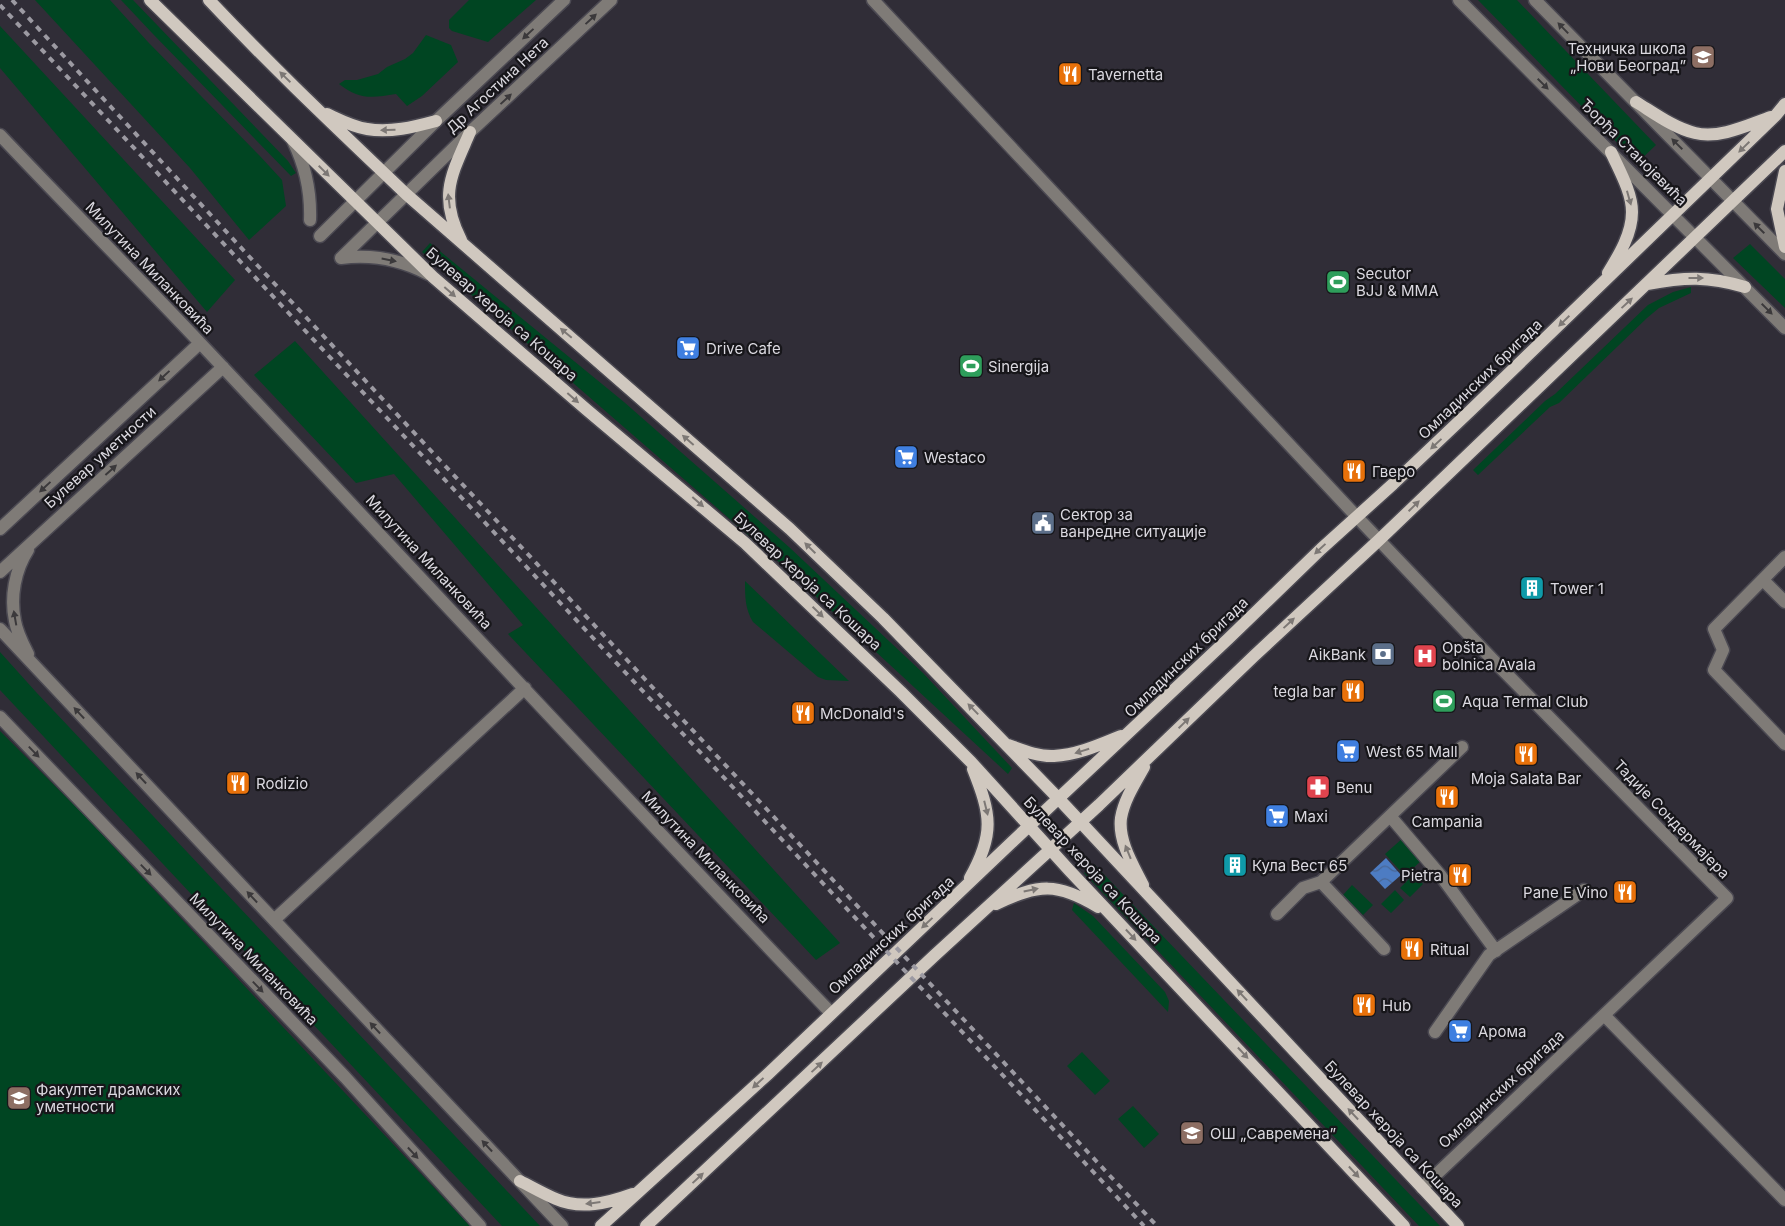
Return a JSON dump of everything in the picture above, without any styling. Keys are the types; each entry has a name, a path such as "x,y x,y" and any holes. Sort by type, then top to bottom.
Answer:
{"main road":[{"name":"Булевар хероја са Кошара","path":"150,0 433,277 587,410 746,543 891,682 971,762 1404,1226"},
{"name":"Булевар хероја са Кошара","path":"209,0 236,29 406,194 790,528 883,618 1007,744 1458,1226"},
{"path":"1636,102 1683,129 1697,133 1715,133 1731,130 1776,115"},
{"name":"Омладинских бригада","path":"602,1226 768,1074 1321,549 1600,288 1785,104"},
{"path":"320,111 352,125 373,130 394,130 436,121"},
{"path":"465,246 455,228 448,195 451,176 470,132"},
{"path":"646,1226 935,955 987,909 1379,540 1785,151"},
{"path":"1600,288 1620,253 1628,233 1632,213 1623,180 1611,152"},
{"path":"1785,171 1777,209 1785,248"},
{"path":"1647,284 1678,278 1705,278 1725,281 1744,287"},
{"path":"1007,744 1035,754 1053,756 1085,750 1128,734"},
{"path":"1148,896 1122,836 1121,819 1134,786 1149,756"},
{"path":"963,890 978,864 989,824 986,805 971,762"},
{"path":"987,909 1026,891 1052,888 1065,890 1082,897 1113,916"},
{"path":"520,1182 556,1200 577,1205 613,1201 640,1191"},
{"path":"656,1226 663,1211"}],"street":[{"name":"Др Агостина Нета","path":"320,236 436,121 564,0"},
{"name":"Др Агостина Нета","path":"433,277 412,266 385,258 357,256 341,258 470,132 611,0"},
{"path":"873,0 1379,540"},
{"name":"Ђорђа Станојевића","path":"1459,0 1785,328"},
{"path":"1535,0 1785,254"},
{"name":"Милутина Миланковића","path":"0,136 200,342 682,857 831,1013"},
{"path":"294,142 303,161 307,176 311,199 310,220"},
{"name":"Булевар уметности","path":"0,529 200,342"},
{"name":"Булевар уметности","path":"0,572 223,367"},
{"path":"0,522 13,516"},
{"path":"32,663 15,622 13,604 14,588 19,570 26,553 36,538"},
{"name":"Тадије Сондермајера","path":"1379,540 1493,660 1727,898 1604,1015"},
{"path":"1785,557 1714,629 1723,650 1714,670 1785,744"},
{"path":"1764,580 1785,602"},
{"path":"0,629 562,1226"},
{"path":"274,920 525,688"},
{"name":"Милутина Миланковића","path":"0,717 345,1077 480,1226"},
{"path":"1277,914 1303,888 1321,882 1462,747"},
{"path":"1390,816 1441,876 1496,951"},
{"path":"1321,882 1384,949"},
{"path":"1435,1032 1489,956 1584,890"},
{"path":"1604,1015 1785,1200"},
{"name":"Омладинских бригада","path":"1422,1188 1604,1015"}],"green space":[{"path":"35,0 110,0 148,42 282,180 286,206 249,240 190,168"},
{"path":"121,0 133,0 288,161 296,173 291,176"},
{"path":"469,0 536,0 488,42 452,31 449,28 449,20"},
{"path":"1478,0 1517,0 1656,145 1637,163"},
{"path":"0,26 235,280 207,312 0,68"},
{"path":"426,35 451,45 458,62 422,96 407,106 396,94 366,97 353,93 339,84 345,80 357,80 378,74 387,67 405,59 413,53"},
{"path":"430,243 624,402 789,547 923,673 1012,768 1008,774 769,553 422,252"},
{"path":"1750,244 1785,279 1785,308 1733,258"},
{"path":"1691,287 1691,293 1659,308 1647,318 1559,403 1550,407 1478,475 1473,470 1648,305 1673,292"},
{"path":"295,341 840,943 816,960 508,634 523,625 394,474 356,483 254,375"},
{"path":"745,581 849,681 826,680 818,677 753,622 745,598"},
{"path":"0,652 540,1226 502,1226 0,690"},
{"path":"0,731 80,811 470,1226 0,1226"},
{"path":"1404,837 1424,858 1405,876 1385,854"},
{"path":"1094,864 1440,1226 1419,1226 1084,873"},
{"path":"1414,874 1423,884 1410,897 1400,888"},
{"path":"1352,885 1373,905 1363,915 1343,895"},
{"path":"1395,890 1404,900 1391,913 1381,904"},
{"path":"1074,903 1093,916 1165,992 1169,1001 1168,1012 1072,910"},
{"path":"1082,1052 1110,1081 1095,1095 1067,1066"},
{"path":"1133,1106 1159,1134 1144,1148 1118,1119"}],"water":[{"path":"1386,858 1401,875 1385,889 1370,873"}],"railway":[{"path":"12,0 258,266 1157,1226"},
{"path":"0,5 1144,1226"}],"place":[{"name":"Техничка школа „Нови Београд”","path":"1703,57"},
{"name":"Tavernetta","path":"1070,74"},
{"name":"Secutor BJJ & MMA","path":"1338,282"},
{"name":"Drive Cafe","path":"688,348"},
{"name":"Sinergija","path":"971,366"},
{"name":"Westaco","path":"906,457"},
{"name":"Гверо","path":"1354,471"},
{"name":"Сектор за ванредне ситуације","path":"1043,523"},
{"name":"Tower 1","path":"1532,588"},
{"name":"AikBank","path":"1383,654"},
{"name":"Opšta bolnica Avala","path":"1425,656"},
{"name":"tegla bar","path":"1353,691"},
{"name":"Aqua Termal Club","path":"1444,701"},
{"name":"McDonald's","path":"803,713"},
{"name":"West 65 Mall","path":"1348,751"},
{"name":"Moja Salata Bar","path":"1526,754"},
{"name":"Rodizio","path":"238,783"},
{"name":"Benu","path":"1318,787"},
{"name":"Campania","path":"1447,797"},
{"name":"Maxi","path":"1277,816"},
{"name":"Кула Вест 65","path":"1235,865"},
{"name":"Pietra","path":"1460,875"},
{"name":"Pane E Vino","path":"1625,892"},
{"name":"Ritual","path":"1412,949"},
{"name":"Hub","path":"1364,1005"},
{"name":"Арома","path":"1460,1031"},
{"name":"Факултет драмских уметности","path":"19,1098"},
{"name":"ОШ „Савремена”","path":"1192,1133"}]}
